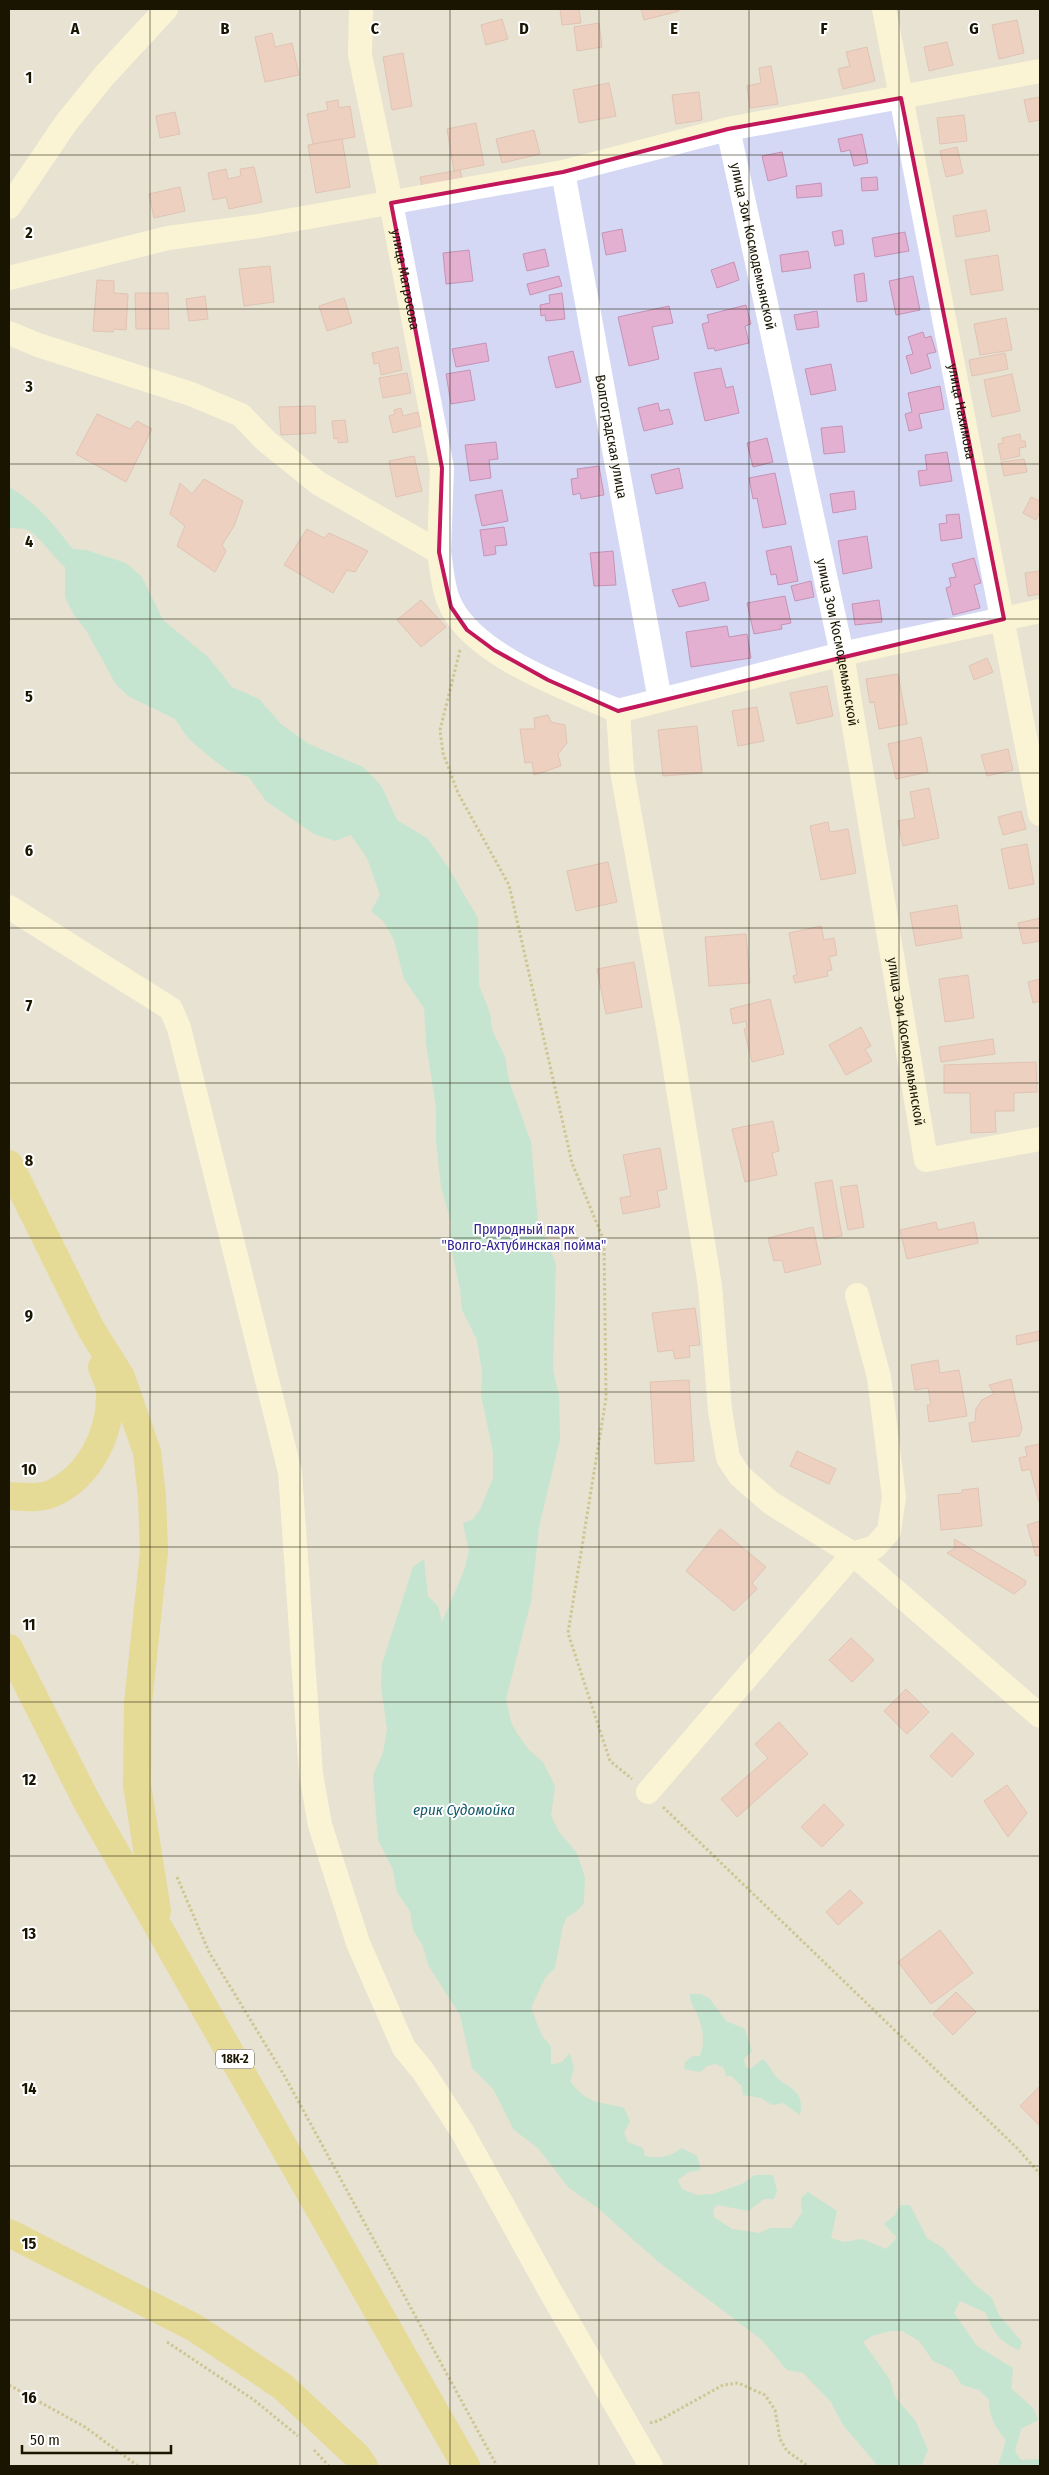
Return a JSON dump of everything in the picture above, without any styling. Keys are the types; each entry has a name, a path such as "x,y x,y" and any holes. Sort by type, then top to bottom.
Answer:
{"main road":[{"path":"9,1164 91,1329 121,1377 147,1452 154,1552 138,1703 137,1785 159,1925"},
{"path":"9,1496 27,1498 50,1494 76,1479 96,1454 108,1418 110,1391 91,1329"},
{"name":"18К-2","path":"9,1648 88,1802 466,2466"},
{"path":"9,2233 195,2328 282,2386 356,2455 364,2466"}],"street":[{"path":"9,207 66,123 104,76 166,9"},
{"name":"улица Матросова","path":"361,9 360,55 391,203 442,468 439,552 451,607 467,630 494,650 548,680 618,711"},
{"name":"улица Нахимова","path":"884,9 1004,619 1040,814"},
{"path":"11,273 168,238 258,226 563,172 728,129 1040,72"},
{"name":"улица Зои Космодемьянской","path":"728,129 842,654 926,1160 1040,1139"},
{"name":"Волгоградская улица","path":"563,172 660,700"},
{"path":"9,333 192,394 241,414 266,441 318,483 439,552"},
{"path":"1040,611 842,654 618,711 622,771 669,1033 710,1286 720,1410 728,1458 740,1476 770,1503 853,1554 1040,1716"},
{"path":"9,907 171,1009 180,1028 290,1472 310,1774 320,1825 358,1943 404,2048 423,2071 463,2133 549,2289 651,2466"},
{"path":"648,1792 853,1554 875,1547 889,1531 894,1497 879,1377 857,1295"}],"path":[{"path":"467,630 456,661 440,730 443,753 458,793 508,885 572,1163 604,1241 606,1398 568,1633 610,1761 648,1792 1018,2149 1040,2174"},
{"path":"174,1868 209,1952 284,2076 498,2466"},
{"path":"163,2340 254,2400 299,2436"},
{"path":"628,2427 658,2421 723,2385 738,2383 765,2395 775,2410 780,2439 787,2451 808,2466"},
{"path":"9,2385 85,2426 138,2466"},
{"path":"312,2448 329,2466"}],"highlighted area":[{"path":"901,98 1004,619 618,711 548,680 494,650 467,630 451,607 439,552 442,468 391,203 563,172 728,129"}],"green space":[{"name":"Природный парк \"Волго-Ахтубинская пойма\"","path":"9,9 1040,9 1040,2466 9,2466"}],"water":[{"name":"ерик Судомойка","path":"9,487 36,507 73,549 86,550 126,563 142,577 163,620 209,658 232,687 259,699 281,724 309,744 363,767 382,787 397,820 427,838 448,867 478,918 479,985 490,1013 492,1030 505,1057 509,1081 531,1142 538,1221 556,1264 553,1370 559,1396 560,1439 539,1527 531,1601 506,1699 511,1722 518,1735 529,1750 543,1762 555,1786 551,1816 559,1832 577,1853 585,1878 584,1903 577,1911 567,1917 563,1926 555,1968 545,1978 531,2008 542,2036 551,2046 551,2065 562,2062 570,2053 574,2069 570,2081 582,2094 594,2101 624,2108 630,2121 624,2133 628,2142 643,2148 645,2156 664,2156 682,2148 697,2156 701,2170 689,2172 678,2180 682,2189 697,2195 713,2194 742,2184 755,2175 773,2175 777,2191 774,2199 764,2199 748,2211 717,2205 713,2210 714,2217 732,2229 759,2233 771,2228 791,2228 802,2213 801,2198 808,2192 837,2211 831,2238 844,2242 862,2239 886,2249 897,2238 884,2224 895,2215 900,2205 910,2205 927,2238 943,2248 974,2284 992,2298 999,2315 1022,2342 1019,2350 1006,2343 994,2330 985,2312 960,2301 954,2313 977,2346 1013,2368 1011,2388 1034,2409 1038,2420 1021,2429 1015,2451 1021,2460 1040,2459 1040,2466 998,2466 1006,2440 993,2422 989,2400 979,2390 962,2385 952,2370 933,2361 919,2341 902,2331 890,2331 872,2336 863,2342 890,2380 895,2397 915,2420 928,2450 921,2466 878,2466 843,2425 831,2402 803,2373 787,2370 762,2340 656,2260 598,2208 569,2188 538,2148 514,2130 493,2089 472,2068 460,2015 428,1965 423,1946 413,1930 410,1911 397,1892 393,1870 378,1840 373,1775 383,1753 387,1729 381,1686 382,1664 413,1567 424,1559 428,1596 438,1606 442,1622 464,1571 469,1551 463,1523 472,1520 480,1510 493,1478 493,1452 481,1395 482,1373 477,1340 462,1310 460,1289 450,1243 451,1222 441,1187 436,1140 436,1108 426,1043 424,1008 404,979 394,940 384,922 371,911 380,895 367,858 351,835 335,841 314,834 266,801 249,777 227,770 206,754 188,738 175,719 128,696 115,683 86,630 74,615 65,597 65,567 30,532 25,529 9,528"},
{"path":"690,1994 701,1994 710,1999 726,2021 745,2029 752,2051 744,2059 746,2067 750,2069 763,2059 777,2078 799,2096 801,2101 800,2115 783,2103 772,2105 761,2098 743,2095 742,2086 731,2076 726,2076 724,2068 715,2064 707,2066 700,2072 684,2069 685,2062 693,2056 700,2056 703,2036"}],"building":[{"path":"560,9 579,9 581,23 562,25"},
{"path":"641,9 678,9 679,11 644,20"},
{"path":"502,19 508,39 486,45 481,25"},
{"path":"1017,20 1024,53 999,59 992,25"},
{"path":"599,23 602,47 577,51 574,27"},
{"path":"272,33 275,47 292,43 299,75 265,82 255,37"},
{"path":"947,42 953,65 929,71 924,47"},
{"path":"867,47 875,81 843,89 838,69 850,66 846,52"},
{"path":"403,53 412,106 392,110 383,57"},
{"path":"771,66 778,104 750,108 747,86 761,83 759,68"},
{"path":"609,83 616,116 579,123 573,90"},
{"path":"699,92 702,120 676,124 672,95"},
{"path":"1040,97 1040,120 1029,122 1024,100"},
{"path":"338,100 339,108 350,106 355,137 313,144 307,114 328,110 326,102"},
{"path":"175,112 180,134 160,138 156,116"},
{"path":"964,115 967,141 940,144 937,118"},
{"path":"476,123 484,165 454,171 447,129"},
{"path":"534,130 540,154 502,163 496,139"},
{"path":"862,134 868,163 854,166 850,150 841,152 838,139"},
{"path":"342,139 350,187 316,193 308,145"},
{"path":"957,147 963,173 946,177 940,151"},
{"path":"782,152 787,176 768,181 762,156"},
{"path":"254,167 262,202 229,209 226,197 213,200 208,173 226,169 228,179 241,176 240,169"},
{"path":"460,170 463,183 423,191 420,177"},
{"path":"877,177 878,190 862,191 861,178"},
{"path":"821,183 822,196 797,198 796,186"},
{"path":"180,187 185,211 154,218 149,194"},
{"path":"986,210 990,231 956,237 953,216"},
{"path":"622,229 626,251 606,255 602,233"},
{"path":"842,230 844,244 835,246 832,232"},
{"path":"905,232 909,251 875,257 872,238"},
{"path":"545,249 549,266 527,271 523,254"},
{"path":"469,250 473,281 446,284 443,253"},
{"path":"808,251 811,268 782,272 780,255"},
{"path":"998,255 1003,290 971,295 965,260"},
{"path":"734,262 739,280 717,288 711,270"},
{"path":"270,266 274,302 244,306 239,269"},
{"path":"864,273 867,301 857,302 854,275"},
{"path":"559,276 562,286 530,295 527,284"},
{"path":"913,276 920,310 896,315 889,281"},
{"path":"97,280 114,281 114,293 128,294 126,330 114,329 113,332 93,331"},
{"path":"135,293 168,293 169,329 136,329"},
{"path":"562,293 565,319 546,321 545,315 541,316 540,305 550,303 549,295"},
{"path":"205,296 208,319 189,321 186,299"},
{"path":"344,298 352,323 327,331 319,306"},
{"path":"746,305 751,324 745,326 749,343 715,351 714,348 708,349 702,324 709,322 707,315"},
{"path":"669,306 673,323 652,327 659,359 629,366 618,317"},
{"path":"817,311 819,327 797,330 794,315"},
{"path":"1006,318 1012,350 980,355 974,324"},
{"path":"923,332 925,338 931,336 936,352 927,354 931,368 911,374 906,356 913,354 908,337"},
{"path":"486,343 489,361 456,367 452,349"},
{"path":"398,347 402,370 381,375 379,363 374,364 372,353"},
{"path":"573,351 581,382 556,388 548,357"},
{"path":"1005,353 1008,369 972,376 969,360"},
{"path":"831,364 836,390 811,395 805,369"},
{"path":"721,368 726,388 733,386 739,413 705,421 694,373"},
{"path":"470,370 475,400 451,404 446,374"},
{"path":"407,373 411,393 383,398 379,378"},
{"path":"1012,374 1020,411 992,417 984,380"},
{"path":"940,386 944,409 919,414 922,428 909,431 905,414 912,412 908,393"},
{"path":"658,403 660,411 669,409 673,424 644,431 638,408"},
{"path":"315,406 316,433 281,435 279,407"},
{"path":"401,408 403,416 418,412 421,426 393,433 389,416 395,414 394,410"},
{"path":"97,414 130,429 137,421 152,429 126,482 76,454"},
{"path":"345,420 348,442 338,443 338,438 334,439 332,421"},
{"path":"842,426 845,452 824,454 821,428"},
{"path":"1020,434 1021,441 1025,441 1026,447 1019,448 1020,456 1001,460 998,444 1003,443 1002,438"},
{"path":"767,438 773,462 753,467 747,443"},
{"path":"496,442 498,459 489,460 491,478 470,481 465,445"},
{"path":"947,452 952,481 920,486 918,471 927,470 925,455"},
{"path":"414,456 422,491 396,497 389,461"},
{"path":"1024,459 1027,472 1004,476 1001,462"},
{"path":"599,466 604,495 581,499 580,493 573,495 571,479 578,478 577,469"},
{"path":"679,468 683,488 656,494 651,475"},
{"path":"775,473 786,524 763,528 757,498 753,499 749,478"},
{"path":"204,479 243,501 234,526 222,545 226,551 215,572 177,546 185,526 170,514 180,483 192,494"},
{"path":"502,490 508,521 482,526 475,495"},
{"path":"854,491 856,509 833,513 830,494"},
{"path":"1031,497 1040,501 1040,511 1036,520 1023,513"},
{"path":"959,514 962,538 941,541 939,524 947,523 946,515"},
{"path":"504,527 507,545 495,546 496,554 484,556 480,530"},
{"path":"307,529 324,538 329,533 368,551 355,572 347,570 333,593 284,565"},
{"path":"867,536 872,568 843,574 838,541"},
{"path":"791,546 798,581 778,585 776,574 771,575 766,551"},
{"path":"613,551 616,585 594,586 590,553"},
{"path":"974,558 981,583 974,585 980,608 953,615 946,588 951,586 949,578 956,577 952,564"},
{"path":"1040,571 1040,594 1028,596 1025,573"},
{"path":"811,581 814,597 795,601 791,586"},
{"path":"705,582 709,600 679,607 672,590"},
{"path":"785,596 791,623 781,625 782,629 754,634 747,603"},
{"path":"421,600 446,627 421,647 397,620"},
{"path":"879,600 882,622 855,625 852,604"},
{"path":"727,626 729,637 747,634 751,658 691,667 686,632"},
{"path":"987,658 993,672 974,680 969,666"},
{"path":"898,674 907,724 879,729 874,702 870,703 866,679"},
{"path":"827,686 833,716 797,724 790,693"},
{"path":"757,707 764,741 738,746 732,711"},
{"path":"548,715 551,722 565,725 567,743 558,754 561,766 534,775 532,762 525,763 520,729 535,729 534,718"},
{"path":"697,726 702,773 663,776 658,730"},
{"path":"921,737 928,772 896,779 888,744"},
{"path":"1008,749 1013,770 987,776 981,755"},
{"path":"929,788 939,838 903,846 898,821 915,818 910,792"},
{"path":"1021,811 1026,829 1003,835 998,817"},
{"path":"828,822 830,832 848,829 856,873 821,880 810,826"},
{"path":"1027,844 1034,884 1009,889 1001,849"},
{"path":"608,862 617,902 576,911 567,871"},
{"path":"957,905 962,938 916,946 910,913"},
{"path":"1040,918 1040,941 1023,944 1018,923"},
{"path":"821,926 824,940 834,938 837,955 829,957 832,970 827,971 828,976 795,983 793,976 797,975 789,933"},
{"path":"746,934 750,983 709,986 705,937"},
{"path":"634,962 642,1007 606,1014 597,969"},
{"path":"968,975 974,1018 945,1022 939,979"},
{"path":"1040,979 1040,1001 1033,1003 1028,982"},
{"path":"770,999 784,1054 752,1062 744,1029 747,1028 746,1021 733,1024 730,1009"},
{"path":"861,1027 871,1046 865,1049 872,1061 846,1075 829,1045"},
{"path":"993,1039 995,1054 941,1062 939,1047"},
{"path":"1036,1062 1037,1092 1014,1093 1014,1111 995,1111 996,1132 971,1133 970,1093 944,1093 944,1065"},
{"path":"773,1121 779,1151 772,1153 777,1175 745,1182 732,1129"},
{"path":"660,1148 667,1189 657,1191 660,1207 623,1214 620,1198 631,1196 623,1155"},
{"path":"832,1180 842,1236 824,1239 815,1183"},
{"path":"857,1185 864,1227 848,1230 840,1187"},
{"path":"936,1222 938,1230 974,1222 978,1243 907,1259 900,1230"},
{"path":"813,1227 821,1264 785,1273 782,1260 774,1261 768,1238"},
{"path":"695,1308 700,1345 689,1346 690,1357 675,1359 673,1350 658,1352 652,1313"},
{"path":"1040,1331 1040,1340 1017,1345 1016,1336"},
{"path":"938,1360 940,1373 959,1370 967,1416 929,1422 927,1405 931,1405 928,1388 915,1390 911,1365"},
{"path":"1011,1379 1022,1429 1019,1436 972,1442 969,1423 975,1422 976,1409 982,1400 994,1394 989,1385"},
{"path":"689,1380 694,1461 655,1464 650,1382"},
{"path":"1040,1444 1039,1502 1030,1469 1022,1471 1019,1458 1027,1456 1025,1447"},
{"path":"797,1451 836,1469 829,1484 790,1466"},
{"path":"978,1488 982,1526 941,1530 938,1495 962,1493 962,1490"},
{"path":"1040,1521 1040,1555 1036,1556 1027,1525"},
{"path":"720,1529 766,1567 752,1583 757,1589 734,1611 686,1571"},
{"path":"954,1539 1026,1581 1025,1585 1014,1594 947,1553 955,1548"},
{"path":"851,1638 874,1660 852,1682 829,1660"},
{"path":"906,1689 929,1712 907,1734 884,1711"},
{"path":"779,1722 808,1754 737,1817 721,1799 768,1758 755,1744"},
{"path":"952,1733 974,1754 952,1777 930,1756"},
{"path":"1007,1785 1027,1813 1008,1837 984,1801"},
{"path":"824,1804 844,1825 822,1847 801,1827"},
{"path":"850,1890 863,1903 838,1925 826,1912"},
{"path":"940,1930 973,1973 931,2004 898,1962"},
{"path":"956,1992 976,2012 953,2035 933,2014"},
{"path":"1040,2086 1040,2126 1020,2106"}]}
